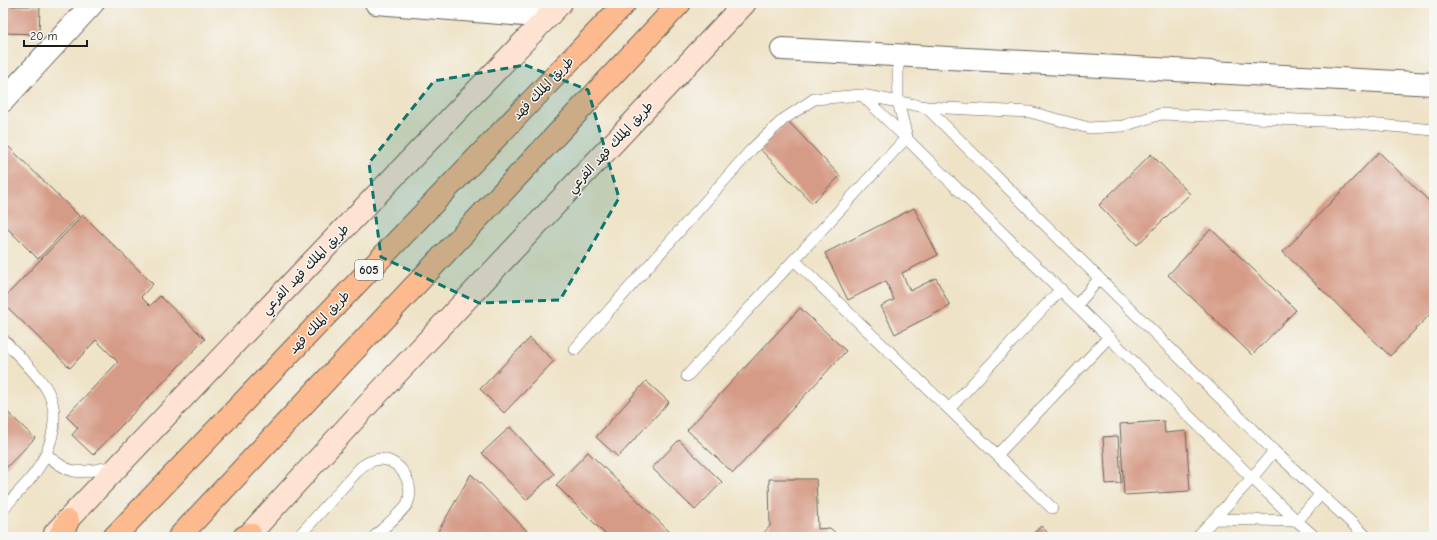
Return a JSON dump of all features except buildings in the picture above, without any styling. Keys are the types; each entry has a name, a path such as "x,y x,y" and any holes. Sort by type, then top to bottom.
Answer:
{"highway":[{"name":"طريق الملك فهد","path":"114,537 624,3"},
{"path":"179,537 680,3"}],"main road":[{"name":"طريق الملك فهد الفرعي","path":"247,536 371,401 745,3"},
{"name":"طريق الملك فهد الفرعي","path":"51,537 64,529 121,465 308,266 555,10"}],"street":[{"path":"3,101 93,3"},
{"path":"376,3 555,10"},
{"path":"782,49 1434,84"}],"lane":[{"path":"898,55 898,102 907,137"},
{"path":"862,95 907,137 1252,478 1315,537"},
{"path":"575,349 752,149 784,119 814,100 862,95 926,107 1030,112 1089,128 1123,126 1161,114 1345,122 1434,130"},
{"path":"926,107 1274,451 1367,537"},
{"path":"687,376 907,137"},
{"path":"794,260 1052,508"},
{"path":"1077,305 1099,279"},
{"path":"949,409 1061,289"},
{"path":"997,454 1109,337"},
{"path":"3,339 46,388 51,401 54,421 46,454 39,468 3,509"},
{"path":"1197,537 1252,478 1274,451"},
{"path":"46,454 61,467 71,471 81,472 121,465"},
{"path":"298,537 361,467 372,460 386,460 399,466 408,478 411,489 408,503 374,537"},
{"path":"1214,519 1297,521 1321,494"}],"highlighted area":[{"path":"525,65 588,90 619,198 560,300 479,303 381,257 369,163 434,81"}]}
